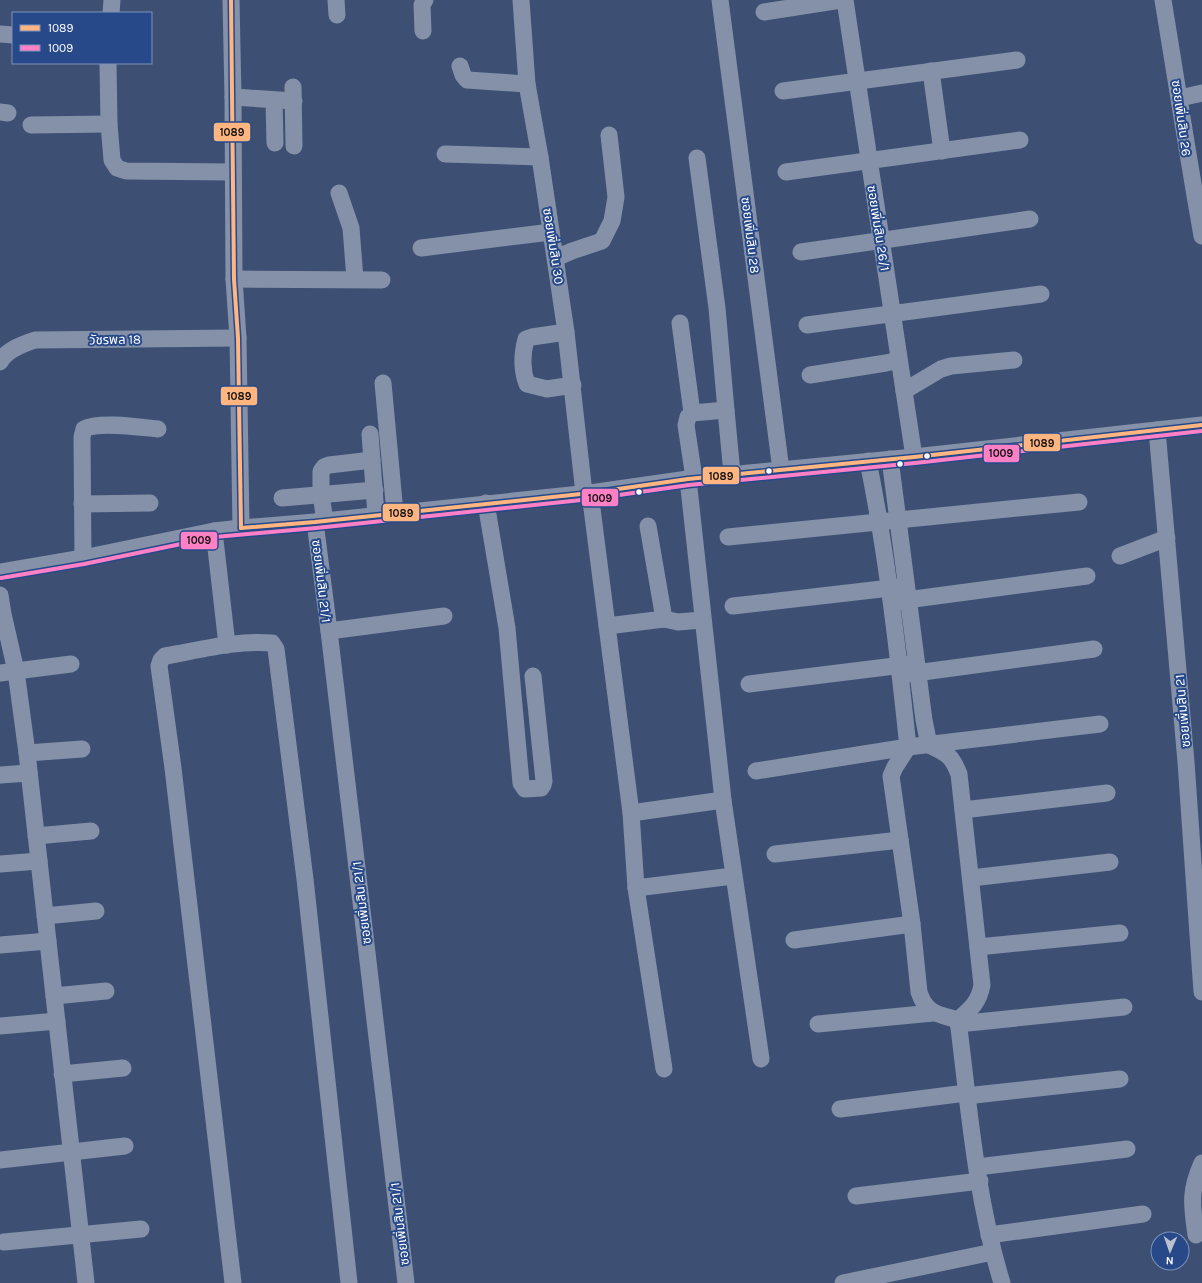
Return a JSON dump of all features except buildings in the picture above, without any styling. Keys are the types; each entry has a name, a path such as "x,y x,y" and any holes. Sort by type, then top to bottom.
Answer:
{"street":[{"path":"111,12 112,0"},
{"path":"231,0 234,279 238,338 241,528"},
{"path":"423,31 422,5 425,0"},
{"name":"ซอยเพิ่มสิน 30","path":"521,0 527,84 556,258 587,493 607,626 631,813 636,888 664,1069"},
{"name":"ซอยเพิ่มสิน 28","path":"720,0 781,470"},
{"path":"764,12 841,0"},
{"name":"ซอยเพิ่มสิน 26/1","path":"845,0 914,457"},
{"name":"ซอยเพิ่มสิน 26","path":"1162,0 1180,98 1186,151 1202,236"},
{"path":"0,34 12,35"},
{"path":"783,91 1017,60"},
{"path":"108,64 109,124 112,160 117,168 126,171 233,172"},
{"path":"460,66 463,75 467,80 527,84"},
{"path":"931,71 942,151"},
{"path":"1180,98 1202,93"},
{"path":"233,97 274,100 294,94 294,146"},
{"path":"274,100 275,143"},
{"path":"31,125 109,124"},
{"path":"556,258 602,240 612,221 616,197 609,135"},
{"path":"786,172 1020,140"},
{"path":"445,154 540,157"},
{"path":"697,158 717,308 732,474"},
{"path":"339,193 351,228 355,279"},
{"path":"801,252 1030,219"},
{"path":"421,248 551,232"},
{"path":"234,279 382,280"},
{"path":"807,325 1041,294"},
{"path":"680,323 692,413"},
{"path":"566,332 532,337 526,340 523,355 525,378 527,384 547,389 573,385"},
{"name":"วัชรพล 18","path":"0,362 1,359 10,351 35,340 238,338"},
{"path":"810,375 899,360"},
{"path":"904,391 942,369 951,366 1014,360"},
{"path":"383,382 395,513"},
{"path":"726,410 692,413 688,417 686,425 702,620 723,800 761,1059"},
{"path":"83,558 82,437 84,429 90,426 105,425 158,428"},
{"path":"0,572 241,528 486,504 587,493 732,474 914,457 1202,425"},
{"name":"ซอยเพิ่มสิน 21","path":"1157,430 1186,762 1202,992"},
{"path":"370,434 376,515"},
{"path":"890,459 929,745"},
{"name":"ซอยเพิ่มสิน 21/1","path":"372,460 329,465 324,467 320,475 320,521 329,631 406,1283"},
{"path":"868,461 890,595 908,747 891,776 912,924 919,992 922,1002 933,1013 958,1022 1124,1007"},
{"path":"282,498 375,490"},
{"path":"728,538 1079,502"},
{"path":"82,504 150,503"},
{"path":"486,504 507,628 521,783 525,789 541,788 544,781 532,676"},
{"path":"648,526 664,619"},
{"path":"214,532 227,645"},
{"path":"1120,556 1167,538"},
{"path":"733,606 890,595 1087,576"},
{"path":"0,596 8,672 27,753 70,1152 86,1283"},
{"path":"329,631 444,616"},
{"path":"607,626 664,619 678,622 702,620"},
{"path":"233,1283 173,768 159,666 161,660 165,656 227,645 262,642 272,643 276,649 305,879 349,1283"},
{"path":"749,684 900,670 1094,649"},
{"path":"8,672 71,664"},
{"path":"756,771 908,747 1100,724"},
{"path":"929,745 946,754 954,761 959,774 971,878 982,985 980,996 971,1010 958,1022"},
{"path":"27,753 82,749"},
{"path":"0,776 29,773"},
{"path":"963,810 1107,793"},
{"path":"631,813 723,800"},
{"path":"36,836 91,831"},
{"path":"775,854 900,840"},
{"path":"0,864 39,860"},
{"path":"971,878 1110,862"},
{"path":"636,888 733,876"},
{"path":"45,916 96,911"},
{"path":"794,940 912,924"},
{"path":"978,947 1120,933"},
{"path":"0,945 48,941"},
{"path":"54,996 106,990"},
{"path":"818,1024 933,1013"},
{"path":"0,1026 57,1021"},
{"path":"958,1022 966,1095 978,1174 989,1235 1002,1283"},
{"path":"62,1074 123,1068"},
{"path":"840,1109 1120,1079"},
{"path":"0,1160 125,1146"},
{"path":"856,1196 1127,1149"},
{"path":"1196,1235 1192,1204 1193,1186 1202,1163"},
{"path":"989,1235 1143,1214"},
{"path":"4,1242 141,1229"},
{"path":"843,1283 993,1252"}],"transit line":[{"name":"1089","path":"231,0 234,279 238,338 241,528"},
{"name":"1089","path":"241,528 315,522 590,493 688,479 914,457 1202,425"},
{"name":"1009","path":"1,578 84,564 215,537 316,528 591,499 689,485 915,463 1202,431"}]}
